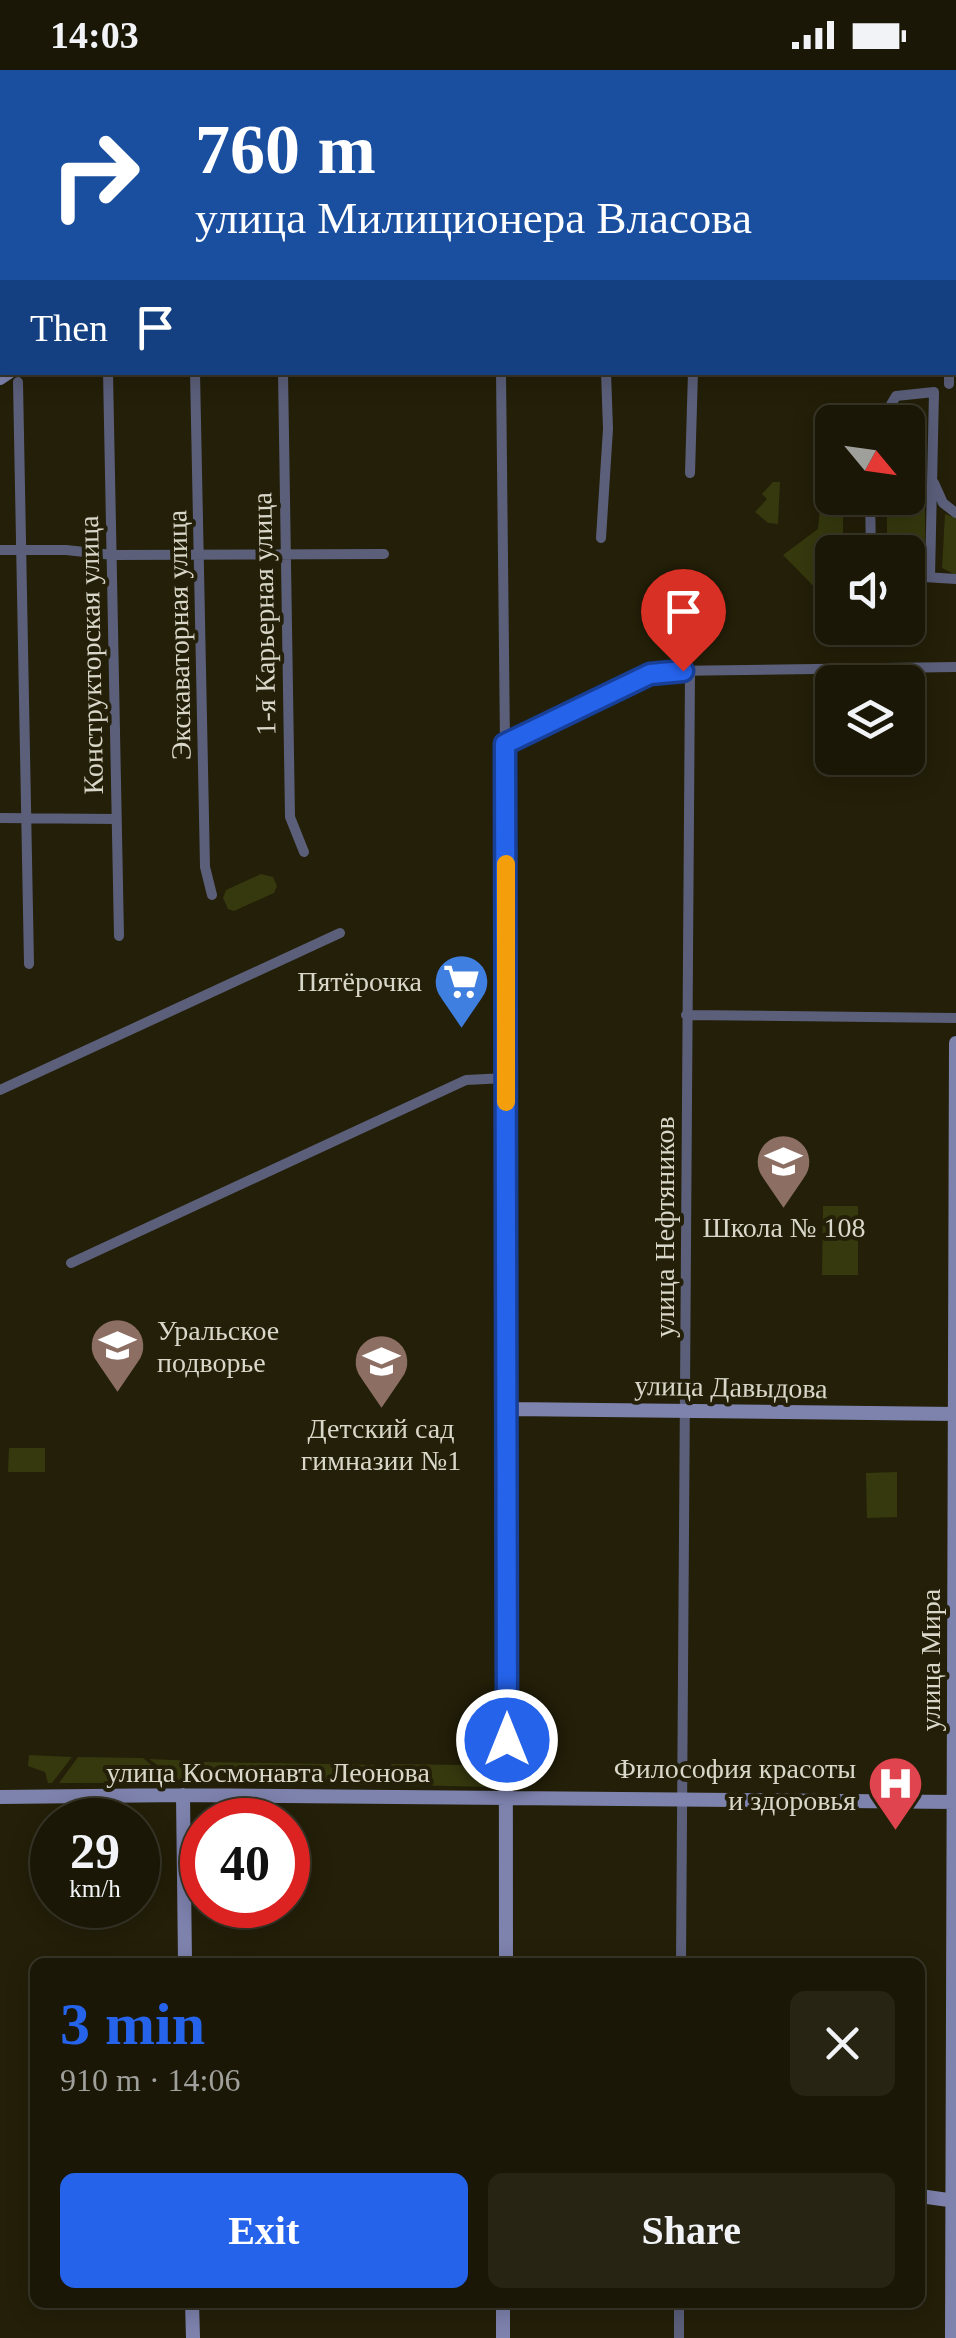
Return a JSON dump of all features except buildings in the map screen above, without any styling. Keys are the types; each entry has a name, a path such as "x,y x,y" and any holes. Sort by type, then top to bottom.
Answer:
{"main road":[{"path":"0,378 13,377"},
{"path":"505,744 506,1958"},
{"name":"улица Мира","path":"952,2338 956,1043"},
{"name":"улица Давыдова","path":"506,1409 956,1414"},
{"path":"183,1795 185,1958"},
{"name":"улица Космонавта Леонова","path":"0,1797 955,1802"},
{"path":"925,2197 955,2201"},
{"path":"192,2308 192,2338"},
{"path":"503,2308 503,2338"}],"street":[{"name":"Конструкторская улица","path":"108,375 119,936"},
{"name":"Экскаваторная улица","path":"195,375 205,867 212,895"},
{"name":"1-я Карьерная улица","path":"283,375 290,817 304,852"},
{"path":"501,375 505,744 650,674 956,667"},
{"path":"601,538 608,428 606,375"},
{"path":"690,473 692,375"},
{"path":"13,377 29,964"},
{"path":"891,405 896,396 934,392 930,577"},
{"path":"933,480 942,502 956,513"},
{"path":"0,550 113,555 384,554"},
{"path":"925,577 956,578"},
{"name":"улица Нефтяников","path":"681,1958 690,671"},
{"path":"0,818 116,819"},
{"path":"0,1090 340,933"},
{"path":"686,1015 956,1018"},
{"path":"71,1263 466,1080 506,1078"},
{"path":"679,2308 679,2338"}],"green space":[{"path":"773,482 780,482 778,524 768,523 755,512 767,499 762,494"},
{"path":"945,514 956,518 956,575 942,568"},
{"path":"819,515 843,515 843,535 815,535 815,588 783,555 818,529"},
{"path":"887,515 925,515 925,535 887,535"},
{"path":"261,874 273,877 277,886 274,893 234,911 228,909 223,898 226,890"},
{"path":"823,1206 858,1206 858,1275 822,1275"},
{"path":"9,1448 45,1448 45,1472 8,1472"},
{"path":"897,1472 897,1517 867,1518 866,1473"},
{"path":"29,1755 72,1757 48,1783 45,1772 28,1766"},
{"path":"78,1757 143,1758 173,1783 59,1783"},
{"path":"149,1759 198,1761 193,1781 179,1781"},
{"path":"202,1762 381,1765 381,1777 373,1785 211,1781 202,1778"},
{"path":"391,1764 463,1765 492,1787 397,1785 392,1779"}],"slow traffic":[{"path":"506,864 506,1102"}],"place":[{"name":"Пятёрочка","path":"461,1030"},
{"name":"Школа № 108","path":"784,1210"},
{"name":"Уральское подворье","path":"118,1395"},
{"name":"Детский сад гимназии №1","path":"381,1411"},
{"name":"Философия красоты и здоровья","path":"895,1833"}],"route":[{"path":"507,1740 505,744 650,674 683,671"}]}
